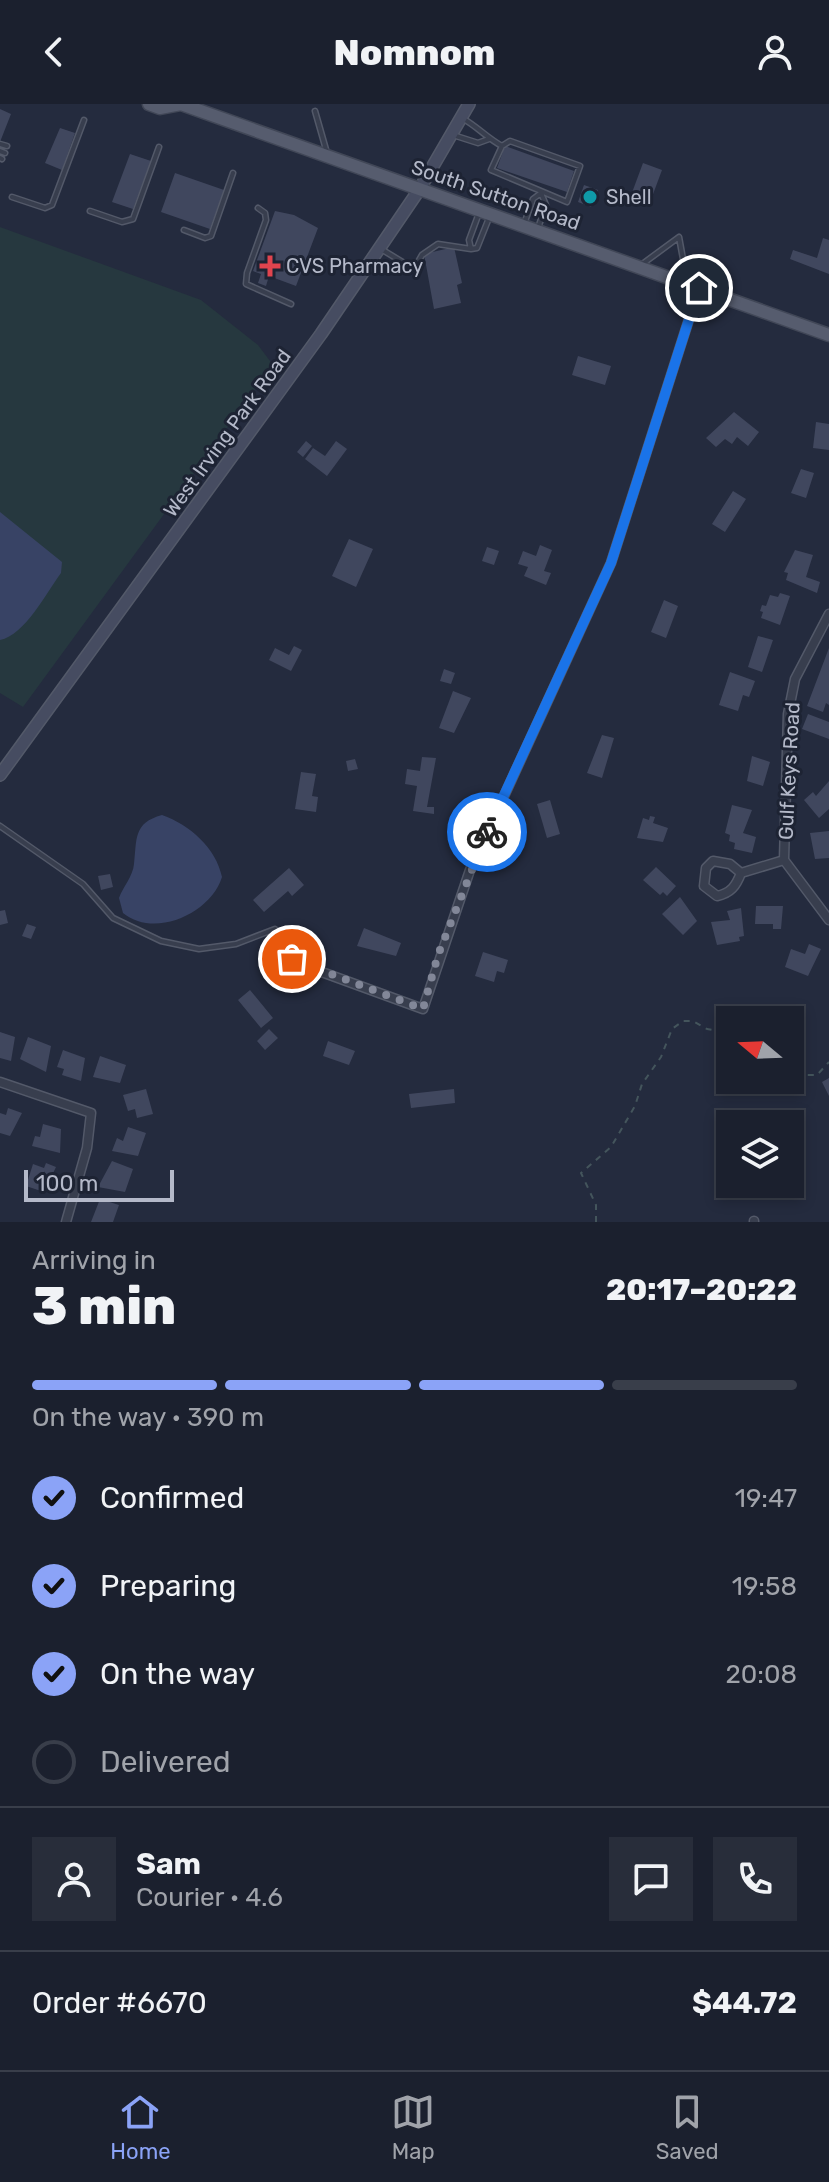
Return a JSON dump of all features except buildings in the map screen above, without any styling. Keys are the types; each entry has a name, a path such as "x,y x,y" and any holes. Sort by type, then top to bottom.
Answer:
{"main road":[{"name":"South Sutton Road","path":"149,104 160,108 181,104 829,335"},
{"name":"West Irving Park Road","path":"1,773 308,352 419,190 469,104"}],"street":[{"path":"297,963 423,1009 470,870 611,563 693,286"},
{"name":"Gulf Keys Road","path":"829,614 795,679 788,714 784,860 829,920"},
{"path":"741,873 784,860"},
{"path":"713,861 730,864 741,873 737,883 725,895 717,896 704,886 706,868 713,861"},
{"path":"0,1082 91,1113 87,1148 66,1222"}],"lane":[{"path":"315,111 329,159"},
{"path":"462,118 502,146"},
{"path":"12,197 45,208 52,205 84,120"},
{"path":"453,135 478,143 490,139"},
{"path":"510,141 580,166 567,202 541,193 491,170 502,146 510,141"},
{"path":"0,144 4,150"},
{"path":"90,211 122,222 133,219 159,147"},
{"path":"184,230 205,238 211,236 233,173"},
{"path":"523,225 533,199 541,193"},
{"path":"537,230 546,205 541,193"},
{"path":"258,208 265,213 266,220 246,284 291,304"},
{"path":"379,248 414,269 422,255 438,244 477,248 485,212"},
{"path":"471,249 469,240 485,212"},
{"path":"639,266 679,237 693,286"},
{"path":"0,826 83,884 113,918 145,934 177,947 199,949 236,944 275,929 297,963"}],"path":[{"path":"596,1222 596,1205 581,1173 611,1147 635,1106 642,1084 661,1057 672,1029 683,1021 693,1021 716,1031"},
{"path":"804,1074 817,1075 829,1062"}],"shaded area":[{"path":"0,227 201,300 258,345 273,365 23,707 0,693"}],"water":[{"path":"0,512 62,562 61,573 34,612 18,630 0,640"},
{"path":"162,815 192,831 208,847 222,877 216,890 194,911 165,923 150,923 123,913 119,898 133,868 141,827"}],"way so far":[{"path":"292,959 423,1009 438,955 487,832"}],"place":[{"name":"Shell","path":"590,197"},
{"name":"CVS Pharmacy","path":"270,266"}],"route":[{"path":"487,832 611,563 699,288"}]}
